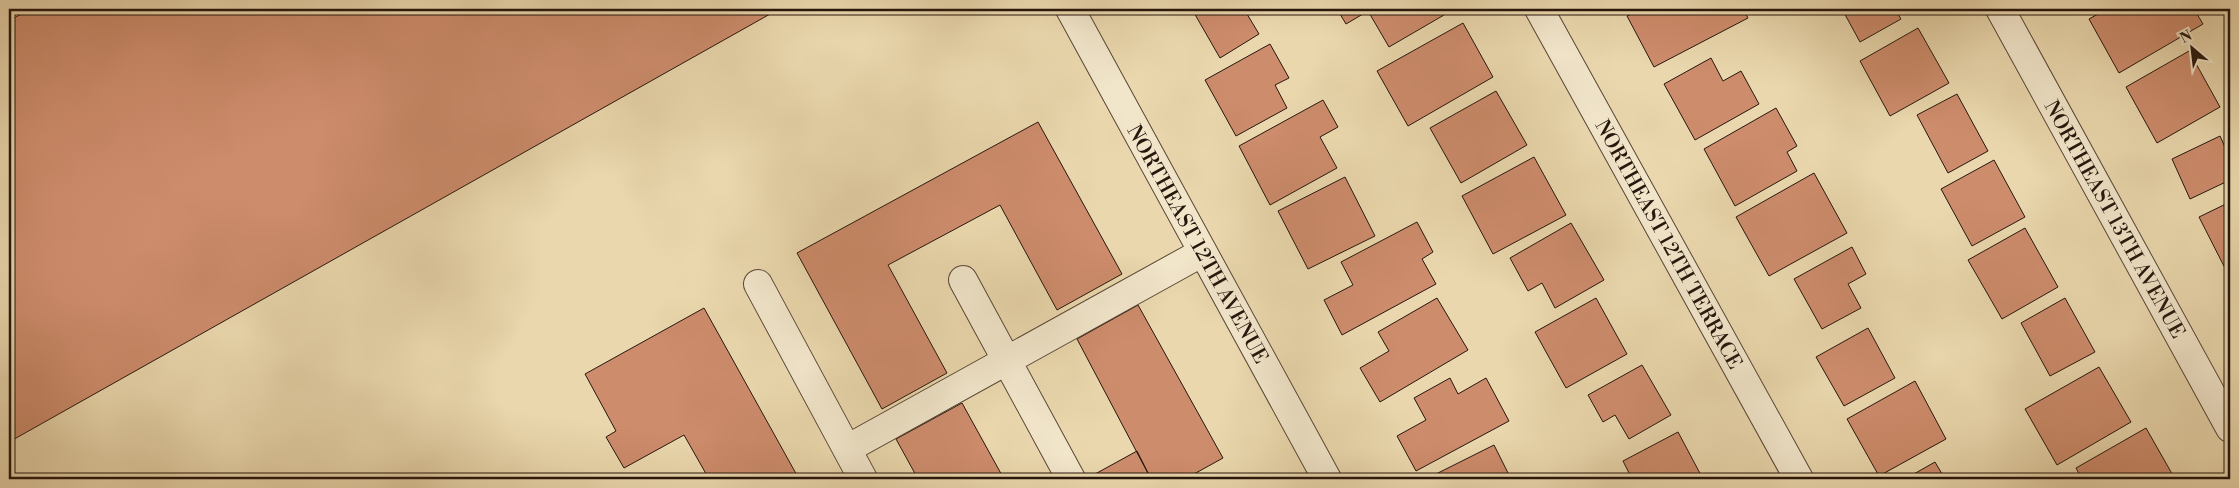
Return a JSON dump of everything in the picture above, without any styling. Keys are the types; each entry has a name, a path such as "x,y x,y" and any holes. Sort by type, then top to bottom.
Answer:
{"street":[{"name":"NORTHEAST 12TH AVENUE","path":"1070,9 1327,479"},
{"name":"NORTHEAST 12TH TERRACE","path":"1539,9 1799,479"},
{"name":"NORTHEAST 13TH AVENUE","path":"2000,9 2230,428"},
{"path":"847,449 1203,252"},
{"path":"963,280 1071,479"},
{"path":"758,284 863,479"}],"building":[{"path":"30,9 779,9 9,442 9,21"},
{"path":"1197,9 1244,9 1259,34 1220,58 1193,11"},
{"path":"1337,9 1440,9 1444,15 1389,47 1368,11 1346,24"},
{"path":"1642,9 1743,9 1748,18 1654,67 1627,16"},
{"path":"1842,9 1895,9 1901,19 1860,42"},
{"path":"2107,9 2194,9 2203,24 2119,73 2089,19"},
{"path":"1463,23 1493,77 1408,126 1377,71"},
{"path":"1918,28 1949,83 1890,116 1860,61"},
{"path":"1270,44 1289,78 1275,85 1287,108 1236,136 1205,80"},
{"path":"2189,51 2220,107 2157,143 2126,87"},
{"path":"1711,58 1723,81 1741,71 1759,104 1695,140 1664,84"},
{"path":"1496,91 1527,145 1461,183 1430,128"},
{"path":"1957,94 1988,151 1948,173 1917,115"},
{"path":"1323,100 1338,127 1320,137 1337,168 1270,205 1239,146"},
{"path":"1776,108 1797,146 1787,152 1797,171 1735,206 1704,149"},
{"path":"1038,122 1122,274 1057,310 1000,205 888,265 947,373 882,409 797,253"},
{"path":"2220,136 2230,158 2230,180 2190,199 2172,159"},
{"path":"1534,157 1566,215 1493,254 1462,196"},
{"path":"1994,160 2025,217 1972,246 1941,189"},
{"path":"1814,173 1847,233 1769,276 1736,217"},
{"path":"1345,177 1375,236 1308,269 1278,211"},
{"path":"2230,202 2230,275 2229,276 2199,217"},
{"path":"1417,222 1433,252 1422,259 1436,284 1342,335 1324,300 1353,285 1341,262"},
{"path":"1571,223 1604,280 1555,308 1542,283 1528,291 1510,258"},
{"path":"2025,228 2058,287 2002,319 1968,260"},
{"path":"1852,247 1866,274 1848,284 1861,308 1822,329 1794,279"},
{"path":"1437,298 1468,350 1380,402 1360,368 1389,351 1378,332"},
{"path":"1596,298 1627,354 1566,388 1535,332"},
{"path":"2065,298 2095,352 2050,376 2021,323"},
{"path":"1138,305 1223,458 1185,479 1151,479 1077,339"},
{"path":"704,308 799,479 709,479 684,435 624,468 606,437 616,431 585,374"},
{"path":"1868,328 1895,378 1844,406 1816,357"},
{"path":"1642,365 1671,415 1629,439 1615,415 1603,422 1588,395"},
{"path":"2099,367 2131,422 2057,465 2025,409"},
{"path":"1450,378 1458,394 1486,378 1509,421 1416,471 1397,436 1426,420 1414,398"},
{"path":"1915,381 1946,439 1879,476 1847,419"},
{"path":"962,403 1004,479 918,479 896,439"},
{"path":"2146,428 2175,479 2082,479 2076,468"},
{"path":"1678,432 1703,479 1632,479 1623,461"},
{"path":"1494,445 1511,479 1438,479 1436,474"},
{"path":"1137,451 1151,479 1086,479"},
{"path":"1935,462 1945,479 1905,479"}]}
